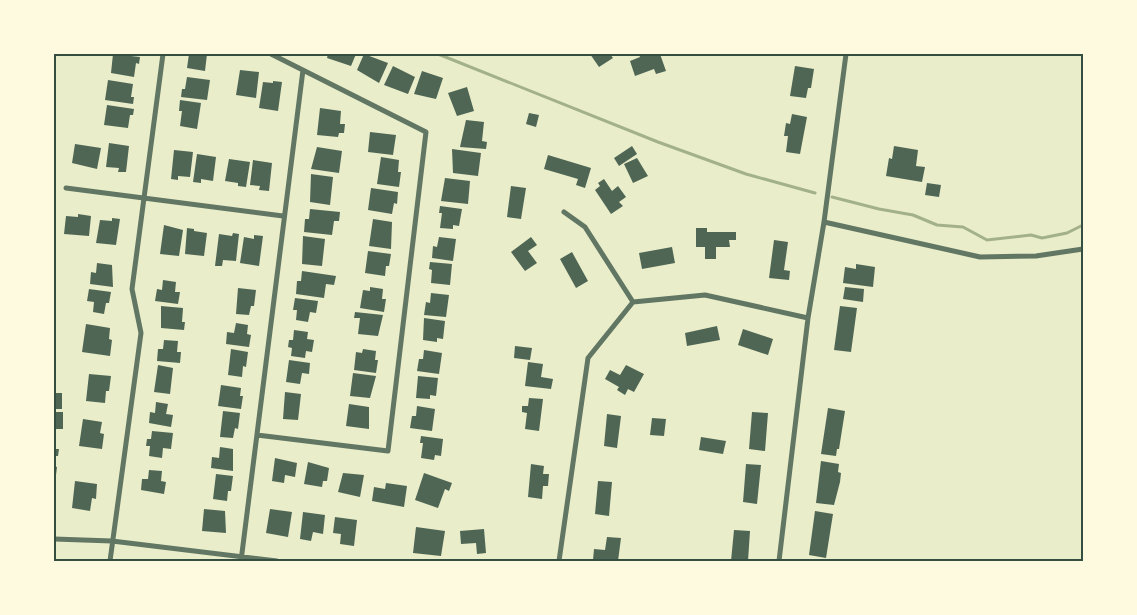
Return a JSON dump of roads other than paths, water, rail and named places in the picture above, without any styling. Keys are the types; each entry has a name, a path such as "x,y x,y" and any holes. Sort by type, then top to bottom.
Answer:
{"street":[{"path":"110,561 141,333 132,289 163,54"},
{"path":"256,435 388,451 426,132 271,54"},
{"path":"779,561 808,318 824,222 846,54"},
{"path":"241,559 303,70"},
{"path":"66,188 283,216"},
{"path":"564,212 585,226 633,302"},
{"path":"824,222 980,257 1036,256 1083,249"},
{"path":"559,561 588,358 633,302 705,295 808,318"},
{"path":"54,539 112,541 241,559 277,561"}],"waterway":[{"path":"438,54 658,142 746,174 815,193"},
{"path":"832,197 879,209 913,215 937,225 963,227 987,240 1031,235 1042,238 1067,233 1083,225"}]}
